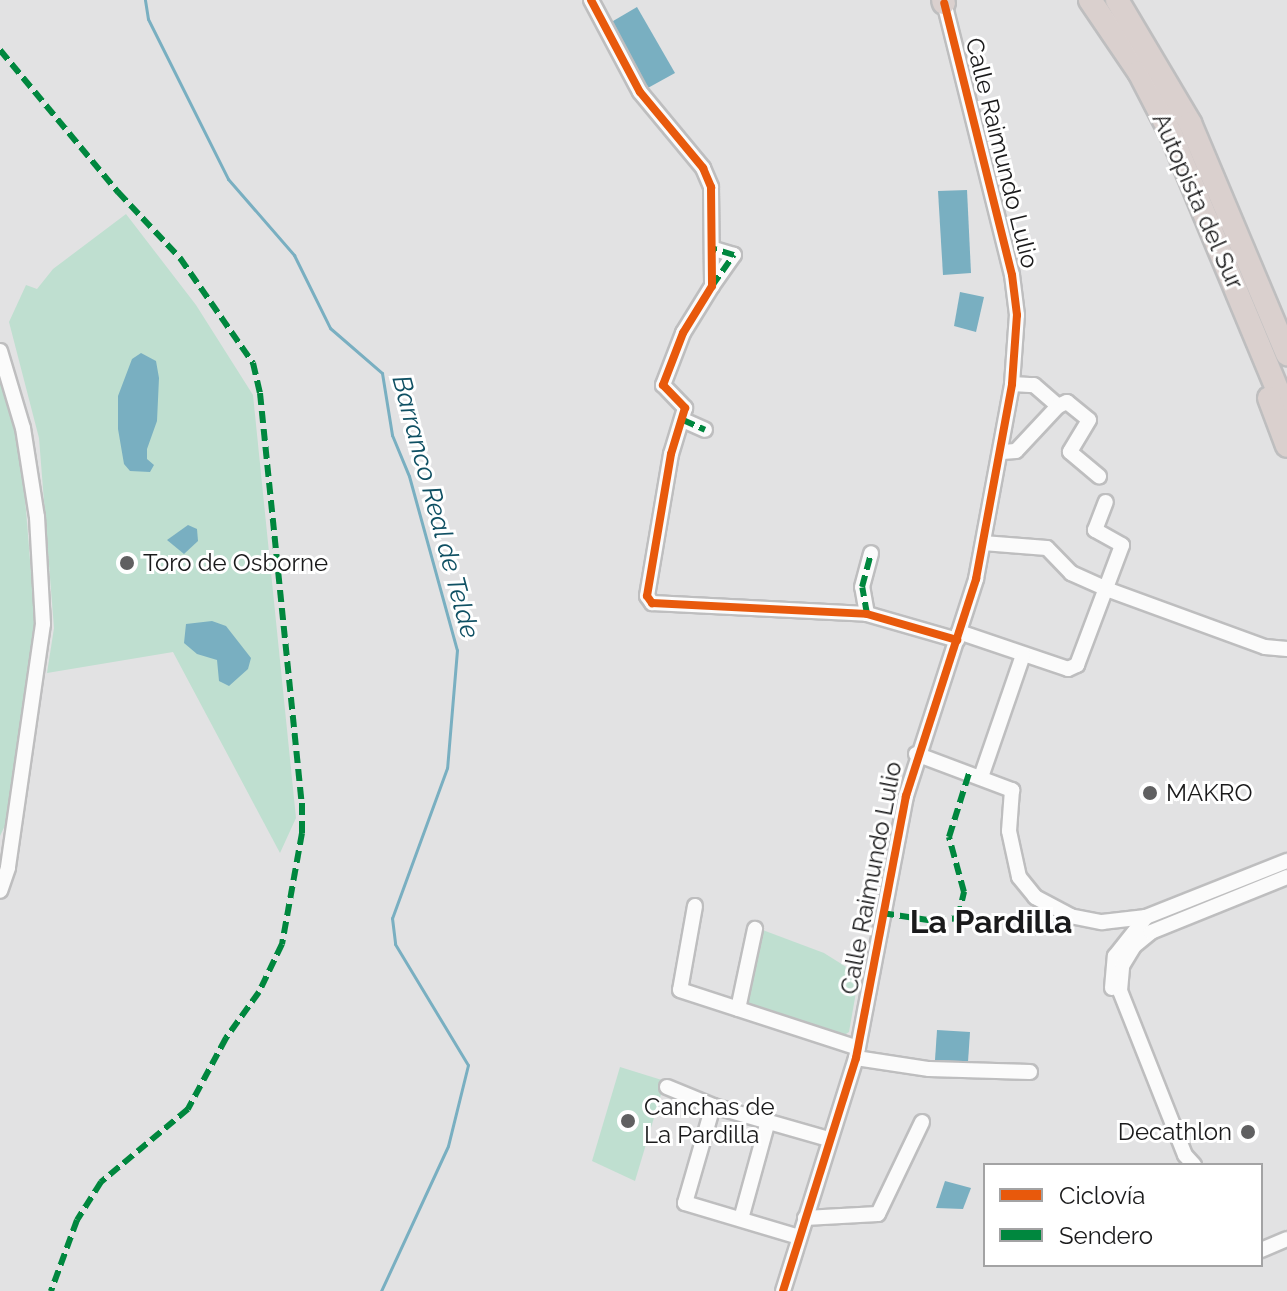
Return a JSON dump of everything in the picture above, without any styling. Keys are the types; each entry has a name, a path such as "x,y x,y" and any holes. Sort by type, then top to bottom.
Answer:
{"highway":[{"name":"Autopista del Sur","path":"1090,0 1139,72 1213,198 1287,413"},
{"name":"Autopista del Sur","path":"1117,0 1156,61 1213,198 1287,354"},
{"path":"1213,198 1287,327"},
{"path":"1213,198 1239,320 1287,446"}],"street":[{"path":"591,0 596,19 640,92 708,175 714,249 734,255 683,333 663,385 672,400 685,408 671,454 647,596 652,603 867,614 1072,669 1109,590 1122,545 1095,530 1106,502"},
{"name":"Calle Raimundo Lulio","path":"783,1291 857,1053 916,754 958,636 983,543 1012,384 1017,315 1012,275 943,1"},
{"path":"0,351 23,428 37,517 43,624 8,868 0,891"},
{"path":"1012,384 1034,385 1058,406"},
{"path":"1002,452 1016,451 1058,406 1067,402 1089,420 1070,452 1099,476"},
{"path":"683,420 705,430"},
{"path":"983,543 1047,548 1071,573 1109,590 1265,647 1287,649"},
{"path":"867,614 862,587 871,553"},
{"path":"981,777 1023,655"},
{"path":"916,754 1012,790 1011,855 1035,897 1091,921 1146,917 1287,861"},
{"path":"1192,1163 1185,1155 1120,991 1122,966 1134,946 1151,932 1287,877"},
{"path":"695,906 680,990 857,1053 929,1069 1030,1072"},
{"path":"1146,917 1123,939 1110,975 1113,994 1180,1163"},
{"path":"738,1009 755,929"},
{"path":"667,1087 713,1106 829,1139"},
{"path":"713,1106 685,1203 799,1237"},
{"path":"741,1219 768,1121"},
{"path":"805,1218 878,1214 922,1122"},
{"path":"1263,1249 1287,1239"},
{"path":"1263,1258 1287,1249"}],"green space":[{"path":"126,214 196,305 253,395 296,818 280,853 173,652 47,673 54,628 39,438 9,322 26,285 37,289 53,269"},
{"path":"0,381 21,447 35,623 8,819 0,836"},
{"path":"760,929 824,953 859,975 849,1032 841,1037 753,1008 747,1000"},
{"name":"Canchas de La Pardilla","path":"620,1067 665,1081 635,1181 592,1161"}],"water":[{"path":"637,7 675,73 646,89 608,24"},
{"path":"967,190 971,273 943,275 938,191"},
{"path":"960,292 984,297 976,332 954,326"},
{"path":"141,353 156,361 159,378 157,421 147,449 147,459 154,465 150,472 130,471 124,464 118,429 118,396 132,359"},
{"path":"188,525 197,529 198,541 184,554 167,540"},
{"path":"212,621 226,626 251,658 248,669 229,686 219,681 217,660 197,654 184,643 186,624"},
{"path":"937,1030 970,1032 968,1062 935,1060"},
{"path":"945,1181 971,1188 963,1209 936,1208"}],"waterway":[{"name":"Barranco Real de Telde","path":"145,0 148,19 228,179 294,255 330,328 382,373 392,435 409,476 457,650 447,768 392,918 395,944 468,1065 448,1146 381,1291"}],"marked path":[{"path":"0,50 118,192 180,258 253,363 260,393 302,803 302,833 282,944 259,992 226,1038 188,1109 101,1182 77,1220 51,1291"},
{"path":"712,286 734,255 714,249"},
{"path":"683,420 705,430"},
{"path":"867,614 862,587 871,553"},
{"path":"882,913 934,921 958,918 964,892 949,837 969,773"}],"cycle path":[{"path":"591,0 640,92 703,168 711,187 712,286 683,333 663,385 685,408 671,454 647,596 652,603 867,614 957,640"},
{"path":"783,1291 856,1058 906,796 976,579 1012,384 1017,315 1012,275 944,3"}],"place":[{"name":"Toro de Osborne","path":"127,563"},
{"name":"MAKRO","path":"1150,793"},
{"name":"Canchas de La Pardilla","path":"628,1121"},
{"name":"Decathlon","path":"1248,1132"}],"district":[{"name":"La Pardilla","path":"991,922"}]}
